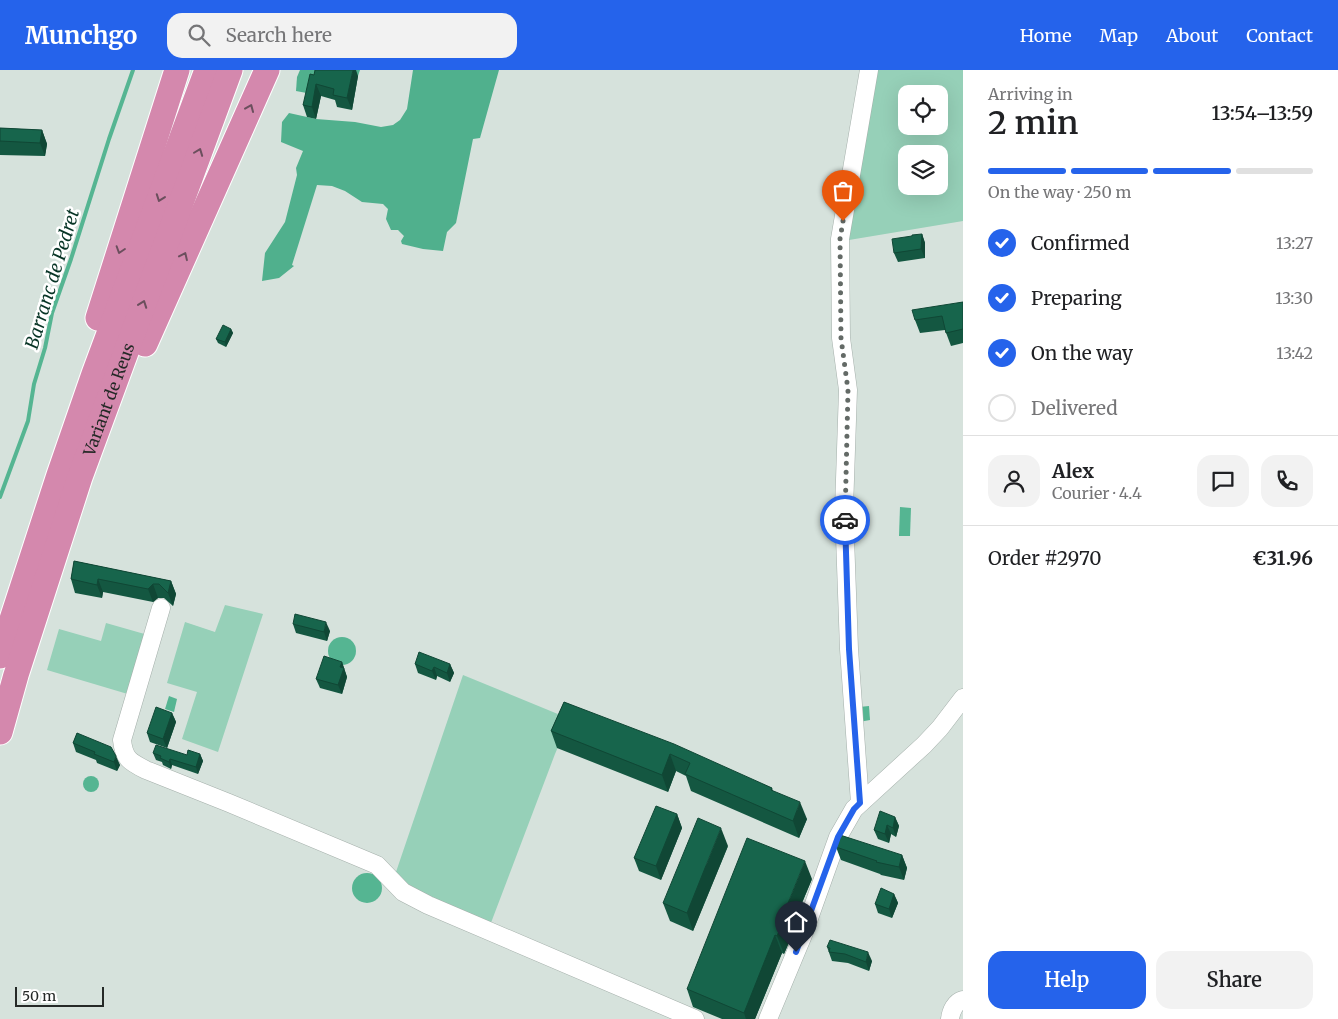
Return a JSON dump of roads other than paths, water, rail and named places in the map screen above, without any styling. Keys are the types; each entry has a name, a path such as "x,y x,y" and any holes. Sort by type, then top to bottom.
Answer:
{"highway":[{"path":"0,630 177,70"},
{"name":"Variant de Reus","path":"0,656 94,374 207,70"},
{"name":"Variant de Reus","path":"0,732 16,675 80,477 230,70"},
{"path":"16,675 118,408 267,70"}],"lane":[{"path":"860,803 848,640 844,508 848,390 841,338 840,239 869,70"},
{"path":"161,608 122,740 123,753 134,764 377,865 404,892 428,905 694,1019"},
{"path":"768,1019 803,935 838,837 854,809 924,745 963,698"},
{"path":"950,1019 958,1001 963,1000"}],"waterway":[{"name":"Barranc de Pedret","path":"0,497 28,421 34,384 45,348 52,313 133,70"}]}
